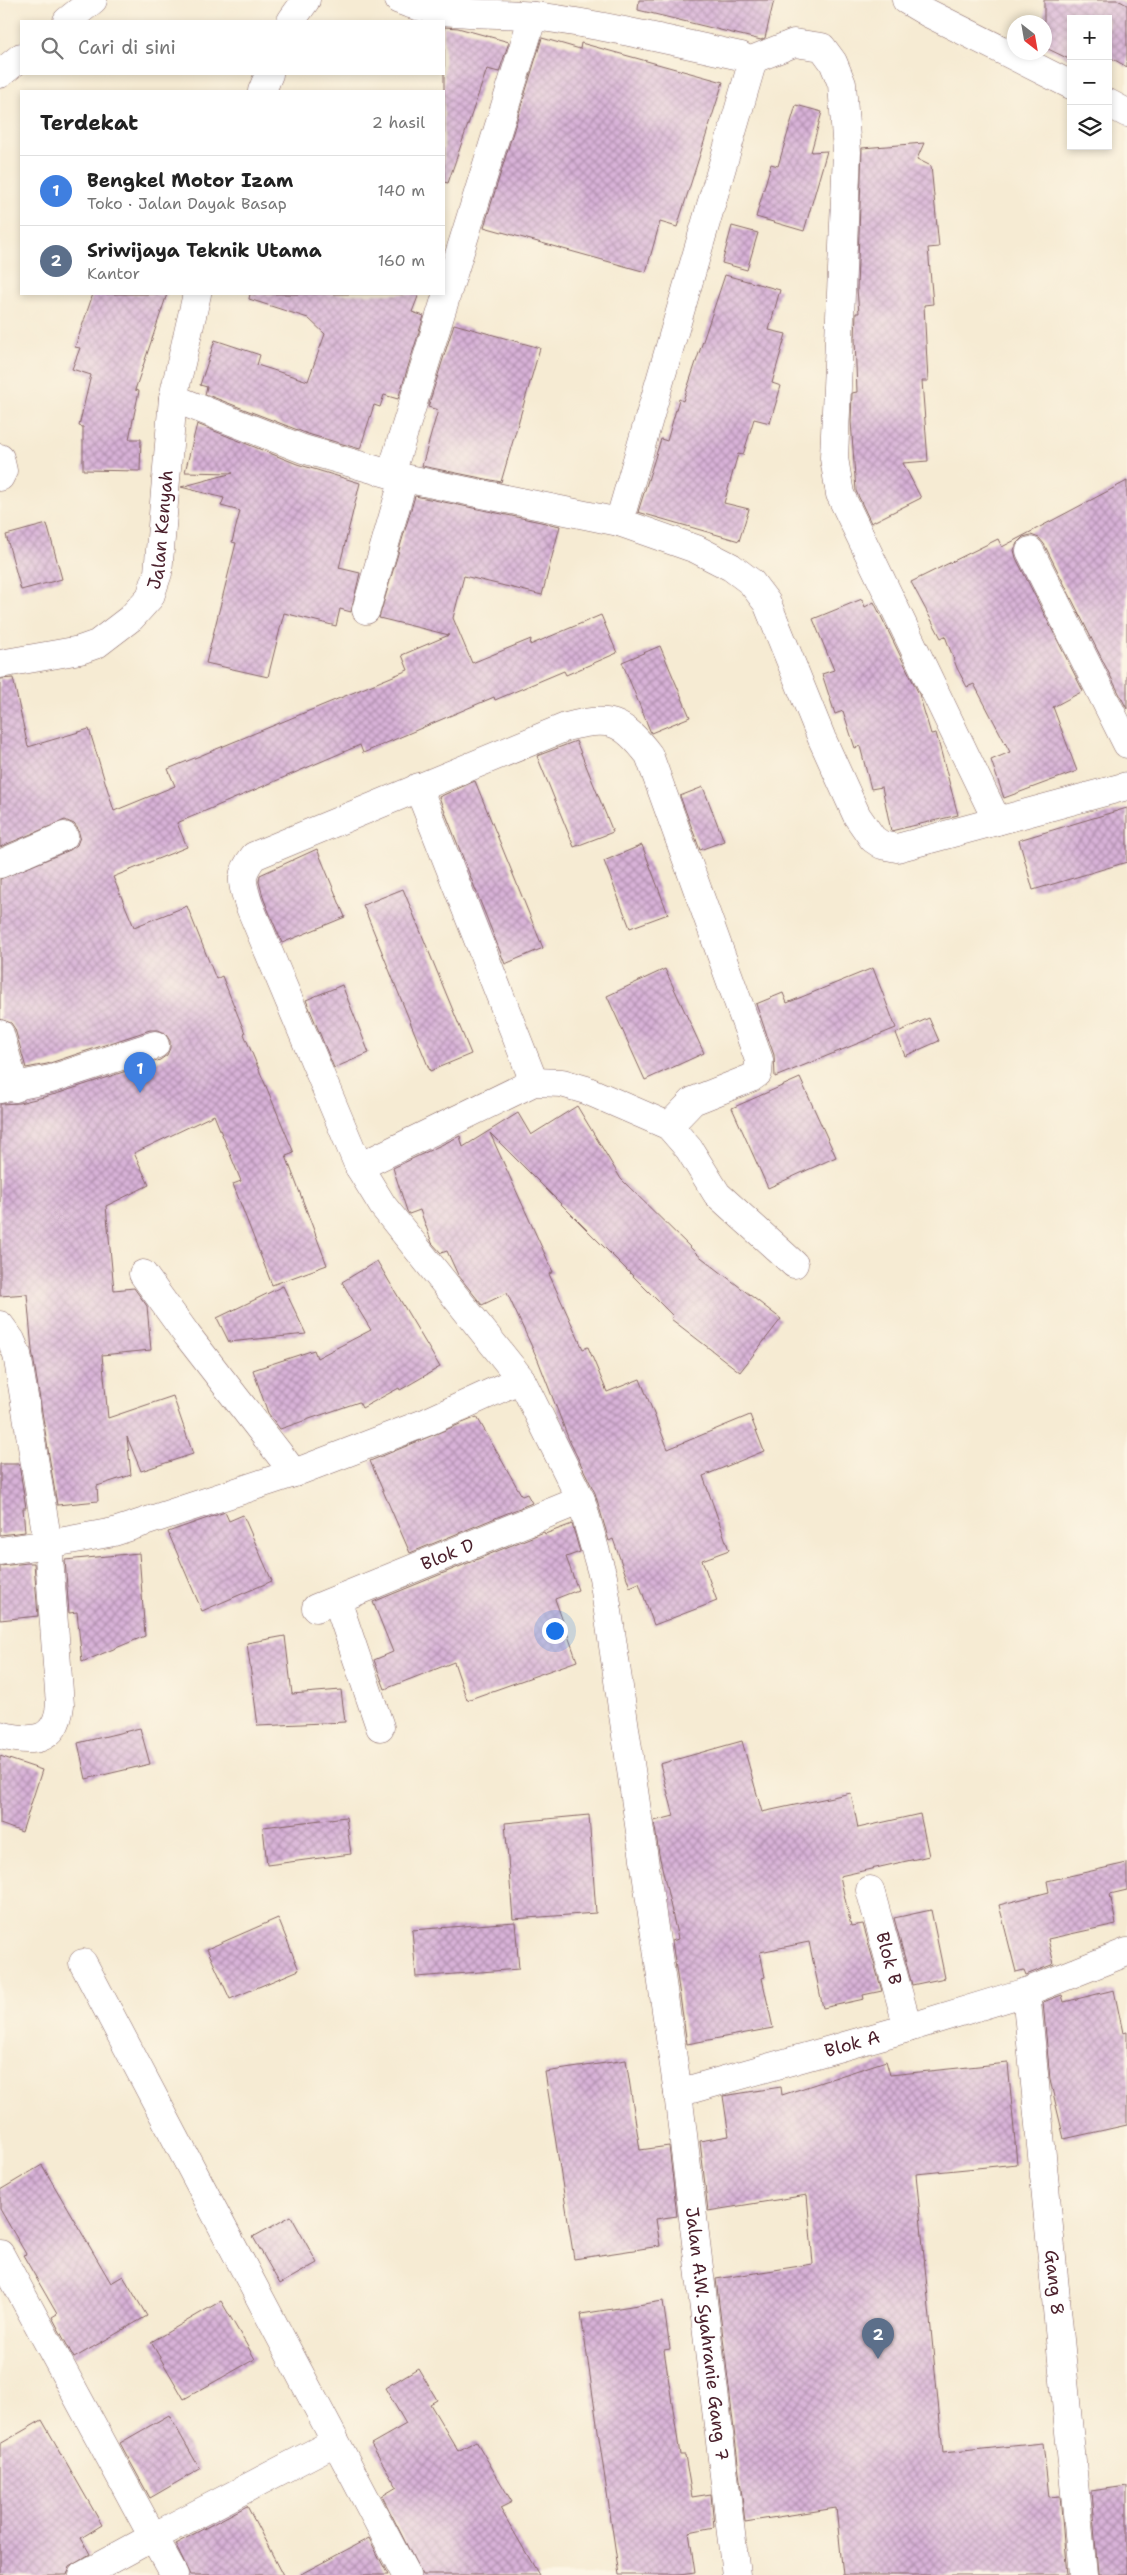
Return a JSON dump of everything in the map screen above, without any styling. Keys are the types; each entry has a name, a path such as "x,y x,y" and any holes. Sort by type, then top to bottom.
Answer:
{"street":[{"path":"67,20 93,0"},
{"path":"292,20 306,0"},
{"path":"399,0 411,6 479,14 533,16 614,28 741,56 749,61 751,71 619,522"},
{"path":"918,4 1067,83"},
{"path":"366,610 398,476 533,16"},
{"path":"749,61 794,43 822,47 833,62 842,84 846,152 834,458 840,494 997,821"},
{"path":"0,74 20,58"},
{"path":"262,90 269,75"},
{"path":"1110,105 1127,113"},
{"name":"Jalan Kenyah","path":"0,664 80,650 97,644 131,618 150,597 158,573 173,398 197,295"},
{"path":"173,398 303,449 398,476 619,522 696,549 731,567 750,582 767,603 826,747 857,816 873,839 882,845 897,848 1127,786"},
{"path":"0,458 3,471 0,476"},
{"path":"1030,551 1127,744"},
{"name":"Jalan A.W. Syahranie Gang 7","path":"669,1126 693,1102 751,1078 758,1073 759,1060 649,755 632,733 609,720 566,727 254,856 242,876 249,905 359,1167 383,1206 521,1379 580,1500 595,1542 603,1576 678,2093 736,2575"},
{"path":"418,788 534,1082"},
{"path":"0,864 64,836"},
{"path":"0,1034 8,1088 51,1080 155,1045"},
{"path":"359,1167 534,1082 562,1083 586,1090 669,1126 688,1148 717,1194 794,1264"},
{"path":"143,1274 193,1343 294,1473"},
{"path":"0,1325 11,1340 17,1354 48,1544 60,1705 59,1718 48,1735 21,1740 0,1735"},
{"path":"0,1551 114,1532 294,1473 427,1422 521,1379"},
{"name":"Blok D","path":"380,1727 326,1604 580,1500"},
{"name":"Blok B","path":"870,1890 908,2028"},
{"name":"Blok A","path":"678,2093 908,2028 1026,1992 1127,1952"},
{"path":"83,1963 406,2575"},
{"name":"Gang 8","path":"1026,1992 1083,2575"},
{"path":"0,2254 174,2575"},
{"path":"84,2575 335,2442"}],"building":[{"path":"639,0 774,0 765,38 761,40 638,10"},
{"path":"1044,0 1118,0 1127,5 1127,67 1112,58 1112,15 1067,15 1067,58 1052,51 1052,15 1044,15"},
{"path":"445,27 458,28 509,42 499,72 487,69 448,183 445,182"},
{"path":"542,38 580,49 581,43 723,82 677,227 660,222 646,272 484,227"},
{"path":"796,105 822,112 811,152 827,151 804,231 756,217 771,164 778,166"},
{"path":"924,143 917,159 931,166 939,247 928,248 933,304 924,305 928,381 922,381 928,461 903,463 921,498 871,523 856,491 851,421 852,393 857,392 855,339 856,313 859,313 857,289 862,148"},
{"path":"732,226 758,233 747,270 722,263"},
{"path":"725,275 780,290 769,330 786,334 772,383 781,386 770,423 754,419 743,455 738,454 724,503 749,509 739,541 638,512 661,439 667,441 679,399 683,401"},
{"path":"93,295 167,295 135,390 139,391 129,439 141,439 140,471 83,470 83,427 79,426 91,375 72,369 80,348 75,347"},
{"path":"250,295 419,295 412,312 424,316 398,399 384,395 380,407 374,405 360,449 308,434 205,394 207,387 200,385 215,340 260,355 257,365 308,381 325,334 308,318 249,299"},
{"path":"454,324 540,348 501,482 422,466 438,410 428,407"},
{"path":"197,424 297,464 360,483 339,568 360,573 351,612 340,609 336,626 284,613 268,677 206,663 236,543 232,542 240,511 221,506 224,498 181,487 233,473 185,472"},
{"path":"1127,481 1127,709 1044,544 1039,538 1031,535 1023,537 1017,543 1014,550 1016,558 1083,691 1053,707 1077,771 1004,798 991,760 1010,752 974,684 967,687 957,668 945,636 941,638 911,582 998,539 1002,547"},
{"path":"415,496 560,526 542,595 464,576 453,618 472,663 531,639 530,645 601,615 617,653 566,675 564,671 495,700 494,697 363,753 360,745 177,823 187,847 113,877 134,927 187,906 216,979 222,976 294,1153 286,1156 327,1265 272,1285 233,1184 241,1181 214,1115 134,1153 149,1185 106,1206 114,1290 134,1288 147,1306 151,1350 102,1355 108,1418 173,1396 193,1454 141,1471 127,1437 131,1475 97,1486 98,1501 57,1505 32,1350 27,1294 0,1296 0,1104 19,1103 56,1094 160,1060 167,1055 170,1041 165,1033 158,1030 150,1030 47,1064 26,1068 15,1029 11,1023 0,1019 0,879 70,850 77,845 80,837 78,829 74,824 65,820 0,847 0,679 13,678 28,747 89,729 114,811 175,786 168,769 408,670 402,655 449,635 379,618"},
{"path":"47,524 62,579 21,590 6,535"},
{"path":"862,599 865,607 874,602 919,694 931,734 936,733 958,815 891,831 882,787 871,789 860,746 855,748 843,711 835,714 822,674 834,670 813,619"},
{"path":"660,646 690,717 651,733 622,662"},
{"path":"576,741 613,832 574,847 537,756"},
{"path":"475,781 543,948 505,964 439,797"},
{"path":"703,787 724,841 700,850 680,796"},
{"path":"1127,808 1127,862 1033,890 1019,840"},
{"path":"642,845 668,914 630,928 604,861"},
{"path":"317,849 345,917 282,943 264,900 259,882 260,875"},
{"path":"403,889 471,1054 430,1071 363,905"},
{"path":"873,968 896,1028 775,1077 774,1055 756,1004 783,993 787,1003"},
{"path":"665,969 704,1053 645,1080 607,996"},
{"path":"342,985 369,1053 334,1068 306,1000"},
{"path":"929,1018 939,1041 905,1056 896,1033"},
{"path":"800,1078 836,1157 768,1188 732,1108"},
{"path":"577,1106 621,1179 697,1254 781,1319 740,1372 671,1319 673,1316 490,1133 553,1272 549,1274 583,1349 588,1347 607,1392 640,1379 668,1449 750,1415 764,1451 703,1476 729,1550 702,1560 717,1601 654,1625 639,1583 630,1587 613,1539 609,1541 595,1493 569,1440 538,1360 507,1293 482,1305 458,1275 447,1251 441,1253 432,1243 420,1210 409,1214 407,1211 393,1168 460,1136 463,1147 518,1113 531,1135"},
{"path":"377,1261 440,1367 400,1390 399,1388 362,1408 359,1402 280,1429 268,1413 253,1370 314,1350 317,1358 371,1330 342,1282"},
{"path":"283,1286 306,1334 229,1342 217,1318"},
{"path":"477,1417 522,1496 527,1494 532,1503 410,1553 370,1461"},
{"path":"0,1464 19,1464 26,1508 23,1508 25,1532 0,1535"},
{"path":"225,1512 229,1521 243,1515 272,1581 202,1611 168,1532"},
{"path":"572,1524 580,1552 566,1557 578,1590 555,1599 577,1661 467,1700 454,1662 385,1689 374,1660 393,1652 373,1602 544,1532 545,1534"},
{"path":"139,1553 145,1636 82,1662 77,1612 69,1613 65,1560"},
{"path":"34,1563 38,1616 0,1620 0,1566"},
{"path":"285,1636 292,1694 341,1690 345,1722 258,1726 247,1643"},
{"path":"140,1728 150,1764 86,1779 78,1743"},
{"path":"742,1741 762,1812 851,1793 858,1828 920,1814 929,1856 840,1876 851,1926 863,1924 882,1991 863,1995 864,1999 823,2008 809,1942 760,1952 765,1977 762,1978 773,2028 687,2044 672,1941 678,1939 659,1854 654,1821 674,1816 660,1764"},
{"path":"0,1756 42,1770 22,1832 0,1824"},
{"path":"589,1815 596,1913 513,1919 505,1823"},
{"path":"346,1817 351,1854 267,1865 263,1827"},
{"path":"1127,1863 1127,1890 1110,1894 1116,1924 1048,1939 1054,1964 1026,1975 1024,1970 1016,1972 999,1905 1049,1892 1047,1881"},
{"path":"931,1910 945,1978 912,1985 894,1918"},
{"path":"278,1918 299,1970 230,1999 207,1949"},
{"path":"515,1922 519,1969 416,1977 412,1930"},
{"path":"1114,1990 1123,2033 1127,2032 1127,2125 1064,2139 1050,2080 1043,2002 1062,1995 1064,2002"},
{"path":"626,2060 640,2150 669,2146 677,2216 656,2219 660,2246 574,2259 545,2072"},
{"path":"886,2061 890,2075 1008,2063 1017,2164 916,2174 943,2453 1043,2443 1049,2497 1060,2496 1067,2575 843,2575 836,2508 745,2522 716,2279 813,2264 807,2195 708,2211 700,2141 729,2136 723,2096 781,2087 782,2095"},
{"path":"42,2165 111,2283 123,2276 147,2316 74,2358 52,2317 57,2314 23,2255 26,2254 0,2209 0,2190"},
{"path":"291,2216 317,2263 280,2284 253,2237"},
{"path":"221,2301 255,2359 184,2399 151,2342"},
{"path":"663,2301 670,2349 664,2350 680,2455 685,2455 692,2497 711,2494 714,2527 689,2532 695,2573 679,2575 619,2575 581,2314"},
{"path":"418,2368 437,2400 430,2404 458,2451 476,2441 512,2502 500,2508 539,2575 422,2575 382,2496 397,2487 371,2444 406,2424 385,2388"},
{"path":"169,2415 200,2469 150,2498 120,2443"},
{"path":"42,2420 102,2525 81,2538 90,2554 70,2566 67,2575 0,2575 0,2444"},
{"path":"1127,2486 1127,2575 1098,2575 1091,2491"},
{"path":"247,2506 283,2575 190,2575 175,2544"},
{"path":"369,2538 388,2575 299,2575"}],"place":[{"name":"Bengkel Motor Izam","path":"140,1093"},
{"name":"Sriwijaya Teknik Utama","path":"878,2359"}]}
